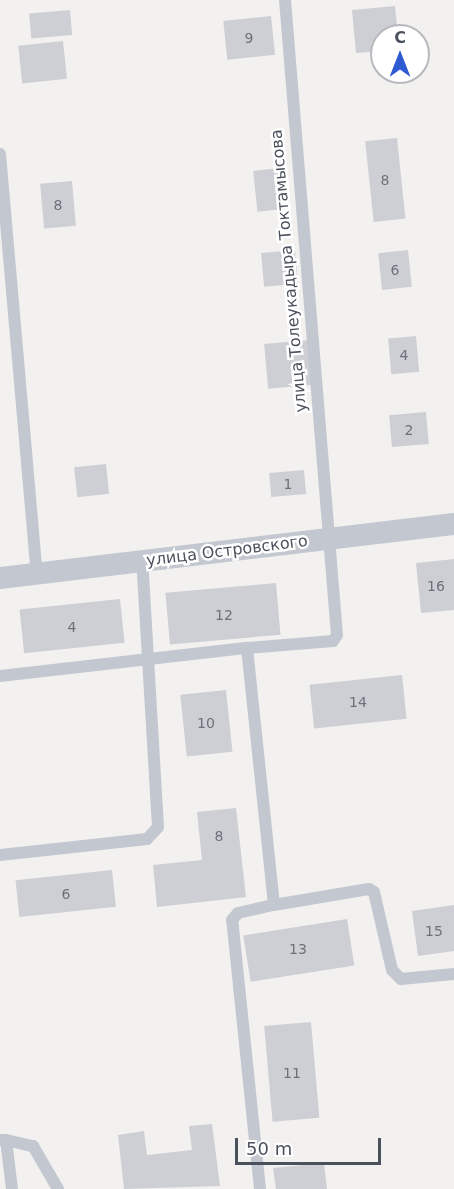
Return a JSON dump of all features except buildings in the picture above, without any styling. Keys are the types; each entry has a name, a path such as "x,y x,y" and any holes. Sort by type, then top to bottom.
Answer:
{"street":[{"name":"улица Островского","path":"0,578 454,524"}],"lane":[{"name":"улица Толеукадыра Токтамысова","path":"247,648 336,639 285,0"},
{"path":"0,154 37,573"},
{"path":"0,855 147,839 155,833 160,820 142,561"},
{"path":"0,676 247,648 274,906"},
{"path":"260,1189 232,920 238,913 369,889 374,892 392,970 401,979 454,974"},
{"path":"12,1189 3,1140 33,1146 58,1189"}]}
